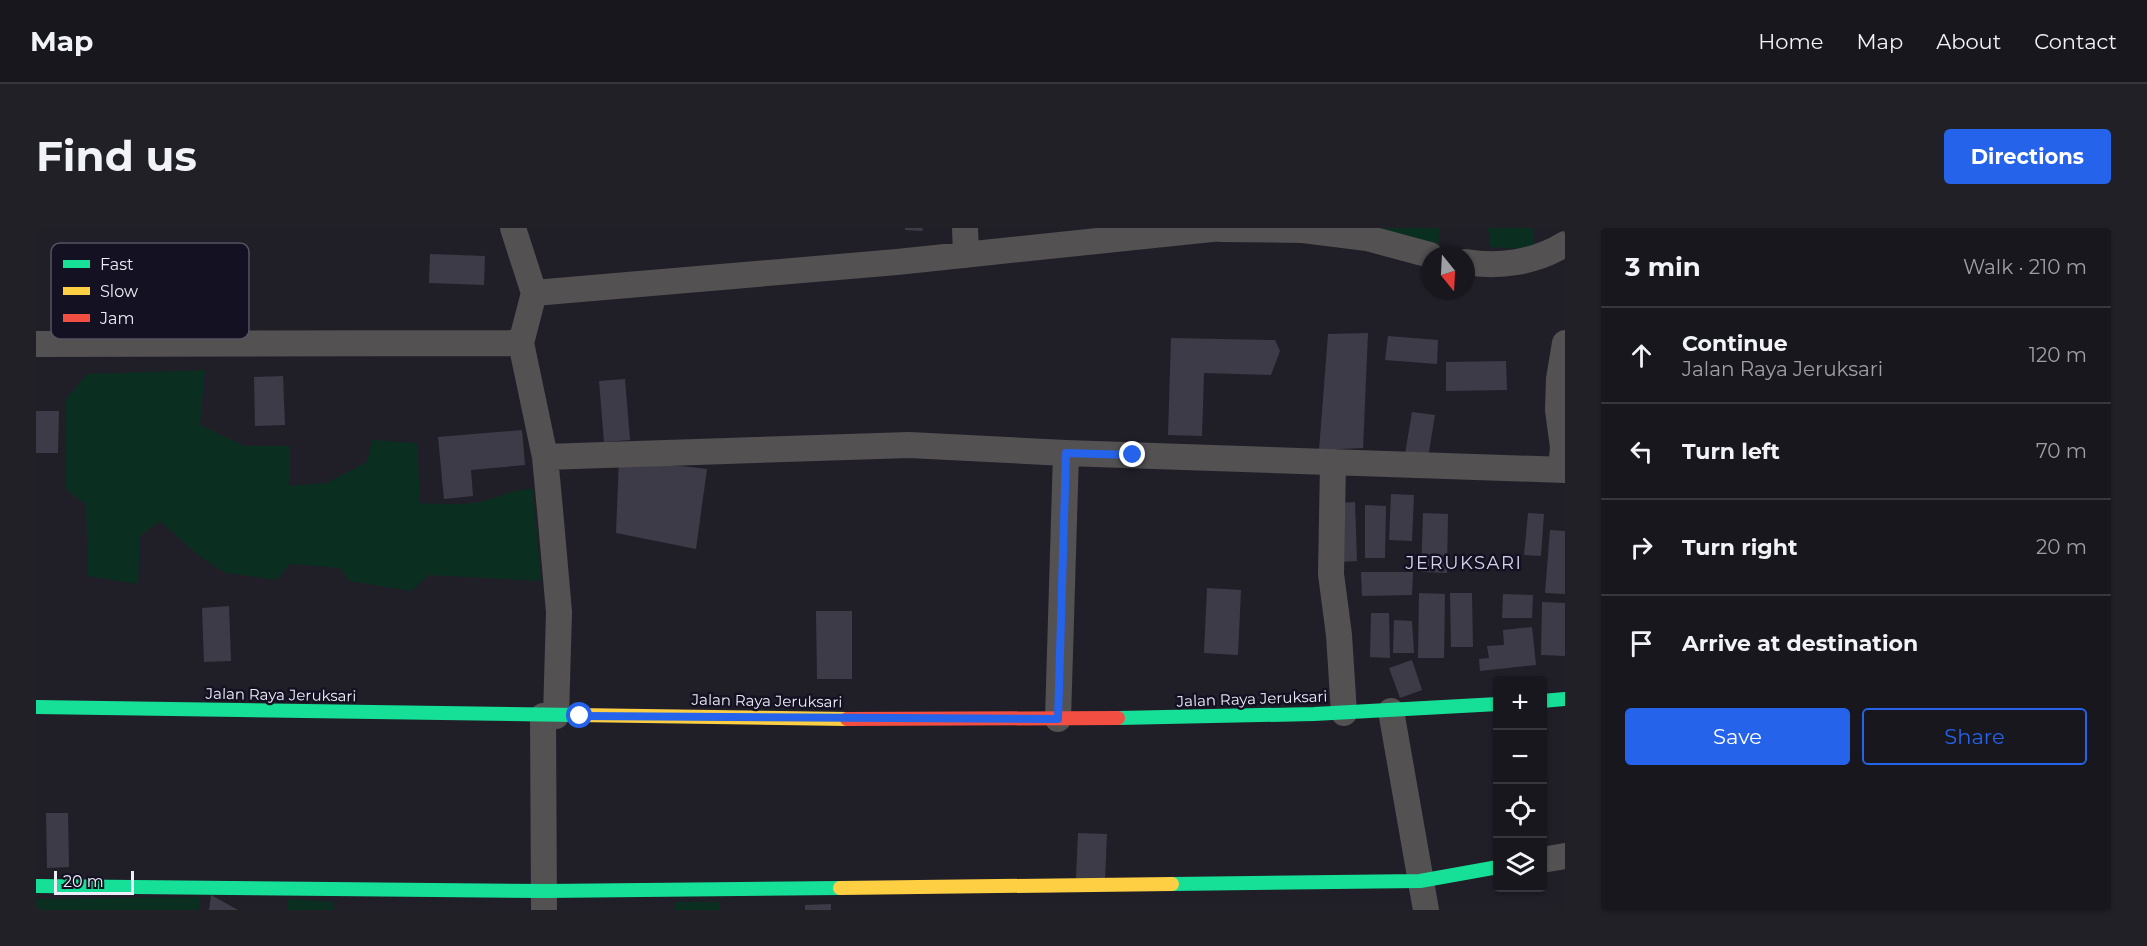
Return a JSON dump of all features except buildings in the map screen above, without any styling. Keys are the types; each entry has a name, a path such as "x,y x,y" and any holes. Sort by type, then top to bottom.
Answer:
{"street":[{"path":"513,228 534,293 521,343 545,457 559,612 550,716 544,900"},
{"path":"964,228 966,255"},
{"path":"534,293 966,255 1221,228 1304,230 1367,238 1421,253"},
{"path":"1475,264 1515,263 1563,253"},
{"path":"36,344 521,343"},
{"path":"545,457 909,446 1563,470 1563,447 1558,410 1559,379 1565,343"},
{"path":"1058,719 1066,453"},
{"path":"1333,462 1331,574 1339,635 1344,713"},
{"path":"1547,701 1565,699"},
{"name":"Jalan Raya Jeruksari","path":"36,707 550,716 1058,719 1344,713 1493,704"},
{"path":"1391,711 1419,881 1426,910"},
{"path":"1547,859 1565,856"},
{"path":"36,886 544,900 1419,881 1493,868"}],"green space":[{"path":"1347,228 1440,228 1438,246"},
{"path":"1488,228 1534,228 1534,250 1490,247"},
{"path":"205,370 200,425 244,446 290,446 289,486 327,483 367,462 372,440 417,443 420,503 470,503 515,491 533,489 541,581 429,575 411,591 349,581 340,568 289,564 277,580 226,573 199,556 160,521 140,536 138,584 88,576 86,505 66,489 66,399 87,374"},
{"path":"200,897 199,910 36,910 36,899"},
{"path":"288,899 334,902 333,910 287,910"},
{"path":"675,902 720,902 720,910 674,910"}],"traffic: fast":[{"path":"1547,701 1565,699"},
{"path":"1118,718 1314,714 1493,704"},
{"path":"36,707 576,715"},
{"path":"1172,884 1420,881 1493,868"},
{"path":"36,886 545,891 840,888"}],"traffic: slow":[{"path":"576,715 847,719"},
{"path":"840,888 1172,884"}],"traffic: jam":[{"path":"847,719 1118,718"}],"district":[{"name":"JERUKSARI","path":"1464,563"}],"route":[{"path":"580,716 1058,719 1066,453 1133,455"}]}
